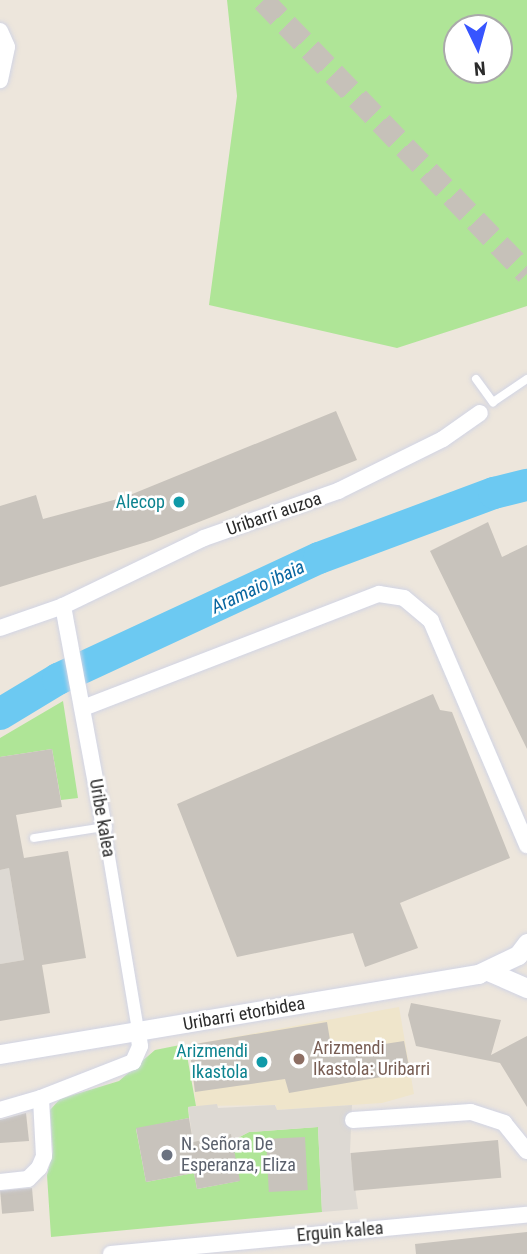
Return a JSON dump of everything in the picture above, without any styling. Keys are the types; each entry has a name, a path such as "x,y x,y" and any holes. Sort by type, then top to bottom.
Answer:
{"street":[{"path":"0,31 7,47 0,80"},
{"name":"Uribarri auzoa","path":"0,628 63,606 204,538 376,475 443,439 480,413"},
{"path":"83,708 379,594 404,598 431,621 527,845"},
{"name":"Uribe kalea","path":"63,606 138,1031"},
{"path":"488,971 518,955 527,944"},
{"path":"527,944 527,979"},
{"path":"488,971 527,988"},
{"name":"Uribarri etorbidea","path":"0,1054 488,971"},
{"path":"0,1110 41,1098 133,1062 140,1046 138,1031"},
{"path":"0,1182 28,1179 39,1168 44,1156 41,1098"},
{"path":"353,1119 471,1112 504,1123 527,1151"},
{"name":"Erguin kalea","path":"111,1254 527,1215"}],"lane":[{"path":"476,379 493,402"},
{"path":"480,413 527,379"},
{"path":"34,838 104,827"}],"shaded area":[{"path":"9,868 24,960 0,964 0,870"},
{"name":"Arizmendi Ikastola: Uribarri","path":"399,1007 414,1094 382,1103 276,1110 276,1105 196,1106 189,1045"},
{"path":"217,1104 218,1108 275,1105 277,1110 352,1105 350,1152 358,1209 322,1212 318,1127 249,1132 232,1141 231,1134 193,1142 188,1107"}],"green space":[{"path":"227,0 527,0 527,306 397,348 209,305 237,96"},
{"path":"63,701 78,798 61,800 52,749 0,757 0,738"},
{"path":"185,1044 196,1106 188,1107 189,1118 136,1129 146,1182 194,1173 197,1189 239,1181 232,1141 249,1132 318,1127 322,1212 51,1237 47,1175 53,1152 50,1110 60,1099 119,1081 155,1050"}],"building":[{"name":"Alecop","path":"336,411 357,460 153,540 0,587 0,506 36,495 43,519 125,497"},
{"path":"488,522 502,557 527,545 527,749 430,551"},
{"path":"433,694 440,710 452,712 510,858 400,903 418,948 365,967 353,933 237,957 177,804"},
{"path":"52,749 62,807 16,815 24,858 68,851 86,958 42,965 50,1013 0,1021 0,964 24,960 9,868 0,870 0,757"},
{"path":"411,1003 501,1020 491,1055 527,1036 527,1107 500,1063 416,1046 408,1015"},
{"name":"Arizmendi Ikastola","path":"327,1022 332,1052 404,1041 410,1072 289,1093 285,1079 195,1092 189,1045"},
{"path":"26,1113 29,1141 0,1143 0,1120"},
{"path":"189,1118 193,1142 231,1134 240,1181 197,1189 194,1173 146,1182 136,1128"},
{"path":"305,1137 308,1190 269,1192 266,1139"},
{"path":"498,1140 501,1178 354,1191 351,1153"},
{"path":"32,1188 34,1211 2,1214 0,1191"},
{"path":"527,1232 527,1254 416,1254 415,1244"}],"waterway":[{"name":"Aramaio ibaia","path":"0,714 58,679 319,558 494,493 527,485"}],"tunnel":[{"path":"263,0 527,273"}],"place":[{"name":"Alecop","path":"179,502"},
{"name":"Arizmendi Ikastola: Uribarri","path":"299,1059"},
{"name":"Arizmendi Ikastola","path":"262,1062"},
{"name":"N. Señora De Esperanza, Eliza","path":"167,1155"}]}
